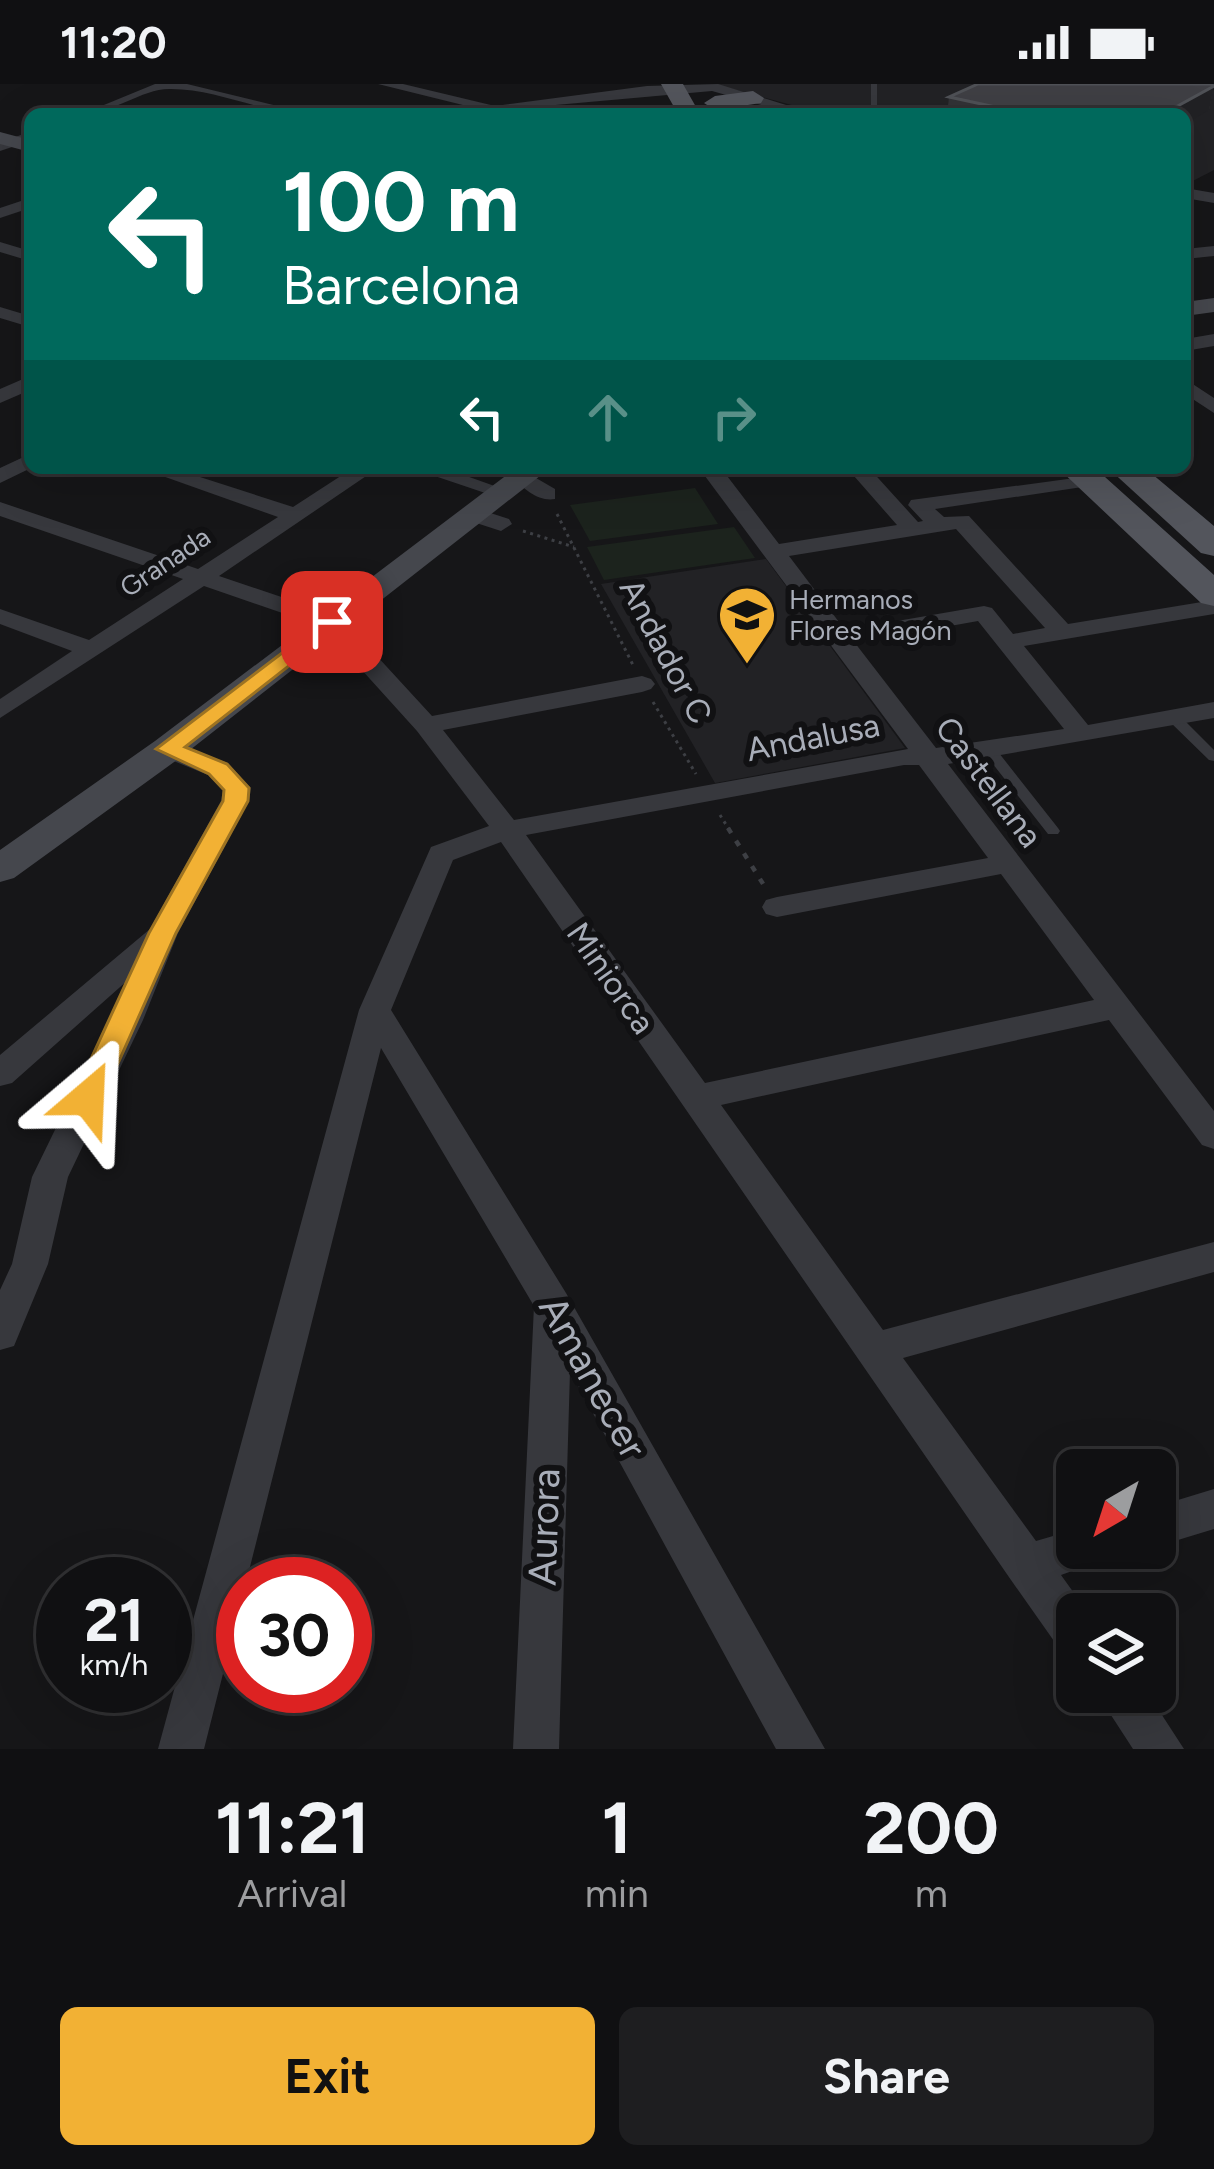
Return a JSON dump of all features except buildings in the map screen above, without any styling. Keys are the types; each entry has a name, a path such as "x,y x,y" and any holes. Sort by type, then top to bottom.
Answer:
{"main road":[{"path":"710,95 753,98"},
{"path":"1132,474 1214,545"},
{"path":"1074,478 1214,595"},
{"path":"0,869 168,749 332,622 514,495"}],"street":[{"path":"111,108 168,84 276,108"},
{"path":"385,84 496,108"},
{"path":"621,84 680,99 710,95"},
{"path":"498,88 554,102"},
{"path":"509,108 647,90"},
{"path":"753,98 787,108"},
{"path":"169,474 291,514"},
{"name":"Granada","path":"0,710 357,474"},
{"path":"442,474 514,495"},
{"name":"Castellana","path":"715,474 1214,1136"},
{"path":"863,474 913,529"},
{"path":"939,525 920,505 1074,478"},
{"name":"Miniorca","path":"0,509 332,622 426,725 507,830 1056,1607"},
{"path":"774,552 961,521 1063,632"},
{"path":"1007,642 1214,607"},
{"path":"835,639 984,613 1081,733"},
{"path":"0,616 88,649"},
{"path":"426,725 642,684"},
{"name":"Andalusa","path":"375,1010 434,862 453,848 507,830 924,755 990,751 1214,710"},
{"path":"0,1334 30,1264 50,1177 127,1020 163,933 235,801 237,788 218,769 168,749"},
{"path":"777,907 1006,864"},
{"path":"0,1074 163,933"},
{"path":"696,1098 1115,1006"},
{"path":"182,1749 375,1010"},
{"name":"Amanecer","path":"375,1010 553,1304 802,1749"},
{"path":"874,1349 1214,1257"},
{"name":"Aurora","path":"536,1749 553,1304"},
{"path":"1176,1520 1214,1509"},
{"path":"1025,1565 1056,1556"},
{"path":"1134,1713 1161,1749"}],"lane":[{"path":"1173,718 1214,757"},
{"path":"990,751 1053,831"}],"path":[{"name":"Andador C","path":"514,495 574,547 642,684 777,907"},
{"path":"514,495 574,547"}],"shaded area":[{"path":"714,84 1191,84 1214,90 1214,170 1191,182 1191,108 803,108"},
{"path":"695,488 718,524 590,541 570,505"},
{"path":"734,527 755,558 604,580 587,547"},
{"name":"Hermanos Flores Magón","path":"766,559 905,748 715,783 601,584"}],"place":[{"name":"Hermanos Flores Magón","path":"747,666"}],"route":[{"path":"88,1098 163,933 235,801 237,788 218,769 168,749 332,622"}]}
